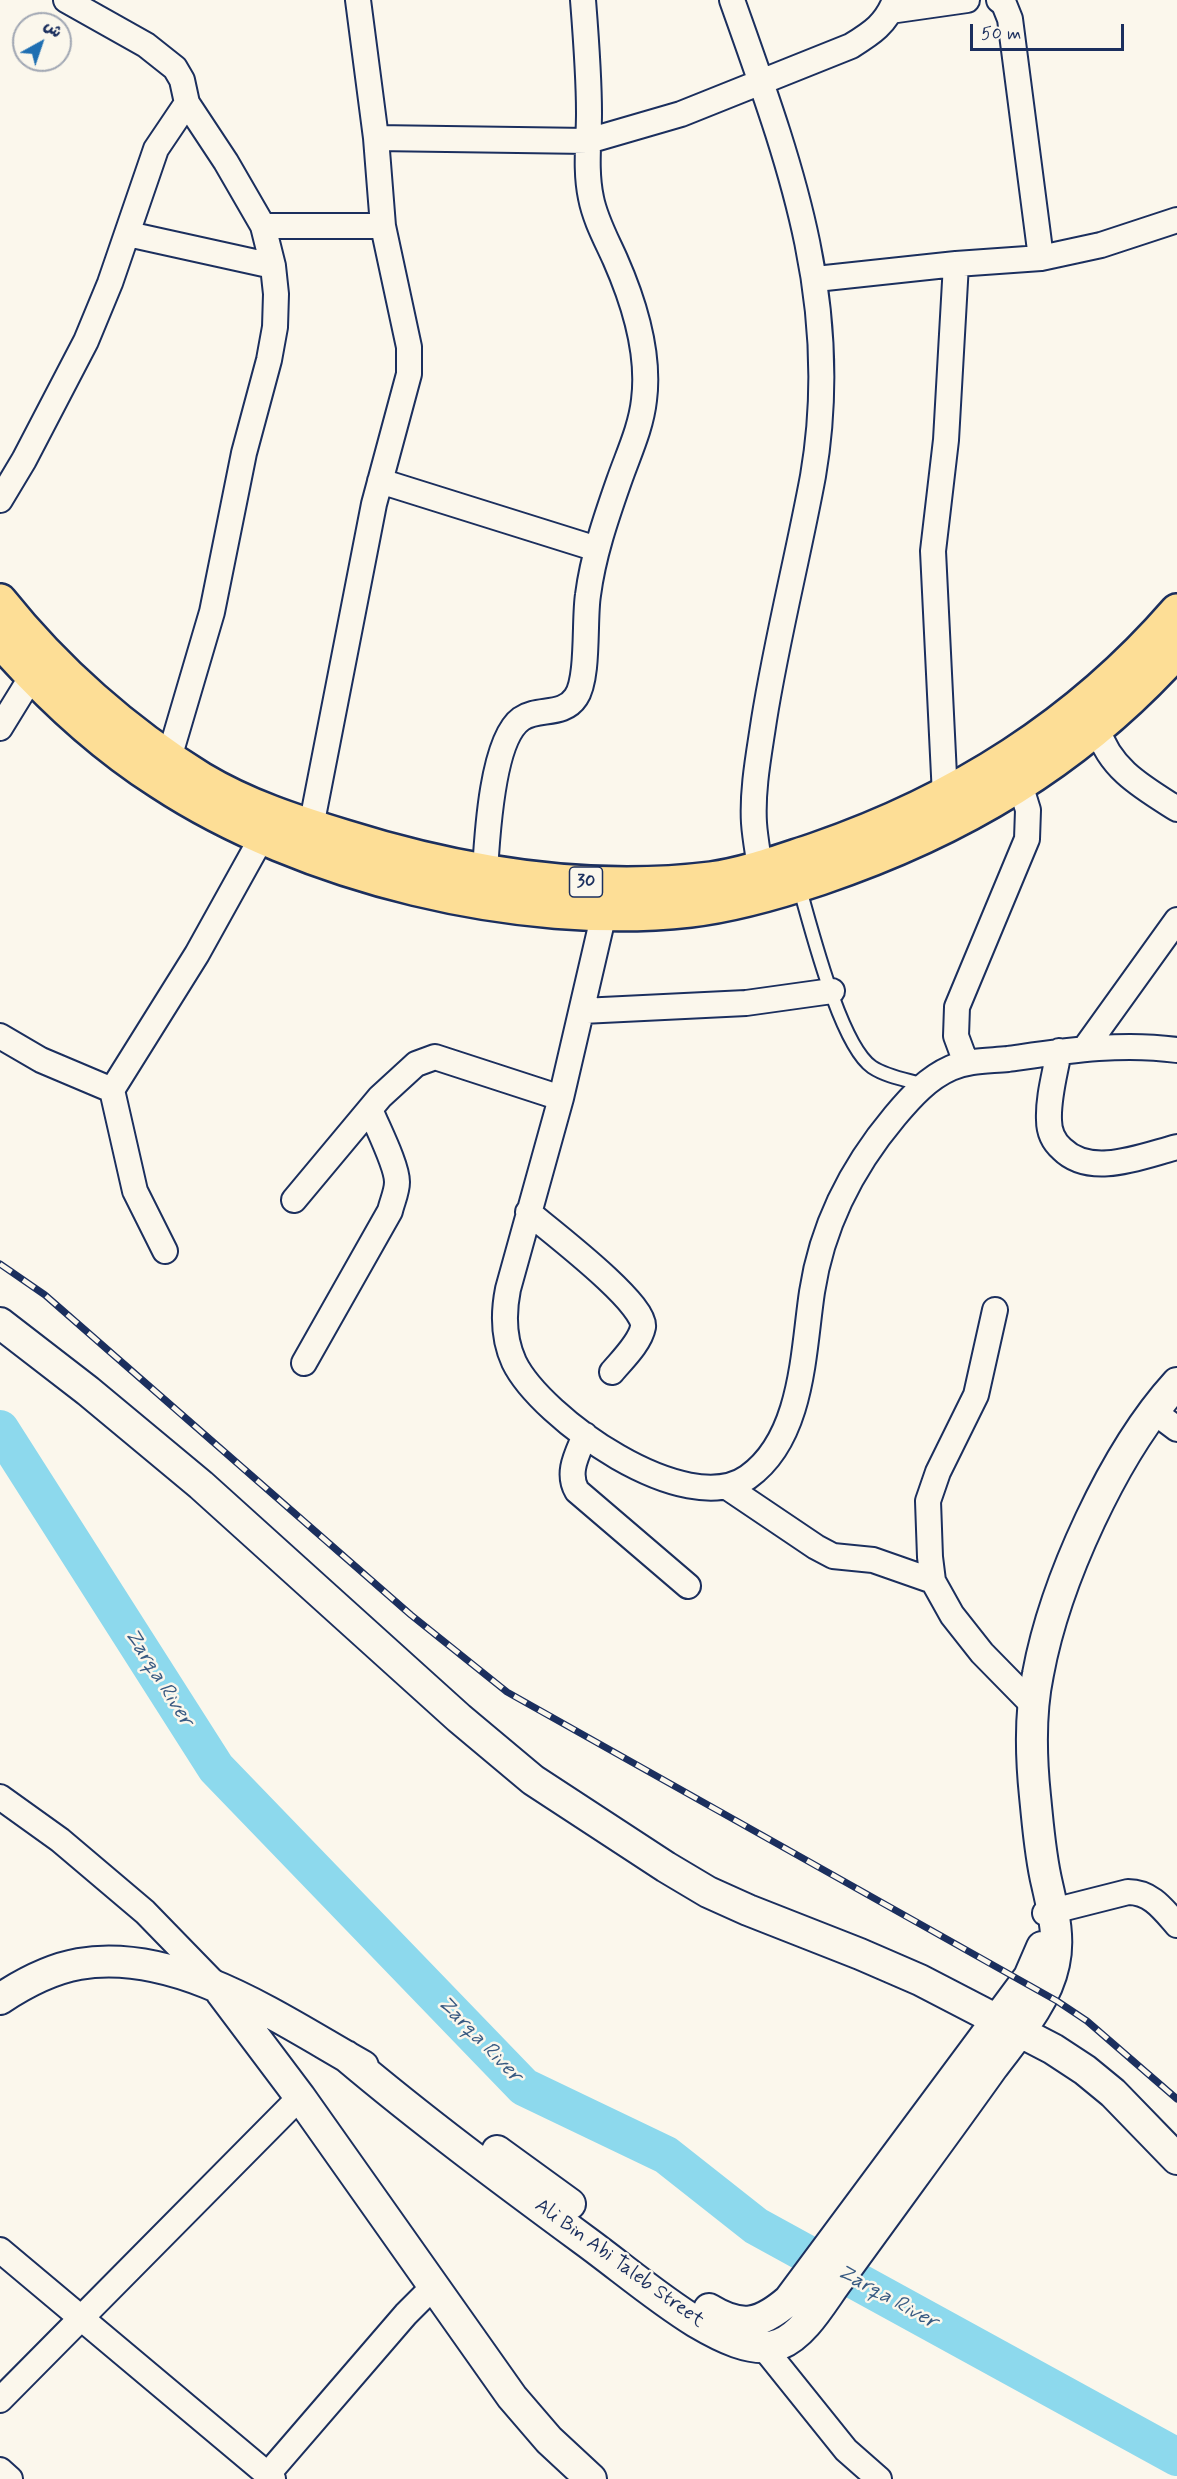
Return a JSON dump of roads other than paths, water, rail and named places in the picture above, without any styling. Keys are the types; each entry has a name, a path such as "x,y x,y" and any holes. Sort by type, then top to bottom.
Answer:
{"main road":[{"name":"30","path":"0,601 65,672 100,704 168,758 239,799 311,827 406,856 485,872 550,880 647,898 691,910 731,903 798,885 858,865 943,828 1063,757 1131,699 1177,651"},
{"name":"30","path":"0,640 32,676 98,734 160,783 262,837 355,873 420,889 473,900 604,914 713,878 760,868 881,826 945,796 993,769 1080,706 1125,668 1177,612"}],"street":[{"path":"66,0 108,22 166,59 175,68 182,80 187,103 226,162 263,226 273,266 276,294 275,327 269,360 244,453 212,612 168,758"},
{"path":"311,827 380,481 403,400 409,365 408,339 383,226 376,138 358,0"},
{"path":"485,872 487,818 504,744 511,730 519,720 529,715 563,709 576,697 582,683 585,611 597,549 638,430 644,400 645,368 641,334 591,198 588,141 589,86 583,0"},
{"path":"732,0 783,146 816,279 821,326 819,423 813,475 777,644 754,788 754,824 760,868"},
{"path":"376,138 588,141 681,114 859,41 874,33 893,6 967,0"},
{"path":"999,0 1004,4 1010,19 1041,258"},
{"path":"0,500 24,460 86,341 128,234 156,149 187,103"},
{"path":"816,279 956,264 1041,258 1101,245 1177,220"},
{"path":"263,226 383,226"},
{"path":"128,234 273,266"},
{"path":"945,796 933,551 947,429 956,264"},
{"path":"380,481 597,549"},
{"path":"0,728 32,676"},
{"path":"1098,729 1109,755 1120,769 1177,809"},
{"path":"966,1063 956,1036 957,1007 1027,839 1028,810 1020,784"},
{"path":"165,1251 135,1191 112,1090 197,954 262,837"},
{"path":"604,914 561,1098 528,1212 504,1307 504,1326 507,1344 523,1378 585,1435 631,1465 656,1477 692,1487 727,1487 748,1477 782,1436 799,1387 819,1260 838,1206 860,1164 881,1133 924,1085 937,1075 966,1063 1086,1048 1154,1047 1177,1050"},
{"path":"1086,1048 1177,920"},
{"path":"582,1011 746,1003 832,991"},
{"path":"0,1036 41,1060 112,1090"},
{"path":"1059,1051 1050,1099 1049,1123 1054,1142 1068,1156 1085,1164 1111,1163 1177,1147"},
{"path":"294,1200 370,1109 424,1059 435,1057 561,1098"},
{"path":"304,1363 390,1211 397,1182 370,1109"},
{"path":"528,1212 602,1274 636,1307 642,1317 643,1326 639,1336 612,1372"},
{"path":"995,1310 976,1395 938,1472 928,1501 933,1581 952,1615 976,1646 1034,1706"},
{"path":"0,1323 201,1485 459,1718 533,1780 708,1892 748,1910 860,1953 1009,2025 1085,2070 1148,2127 1177,2158"},
{"name":"Ali Bin Abi Taleb Street","path":"346,2056 469,2154 676,2308 717,2333 741,2343 764,2348 785,2342 800,2308 1009,2025 1048,1985 1055,1963 1057,1941 1049,1903 1034,1788 1034,1706 1037,1677 1048,1626 1078,1549 1117,1469 1153,1411 1177,1383"},
{"path":"1153,1411 1177,1429"},
{"path":"585,1435 572,1472 573,1484 577,1491 688,1586"},
{"path":"727,1487 816,1548 833,1556 873,1560 897,1566 933,1581"},
{"path":"0,1797 60,1840 145,1912 217,1987 300,2097 529,2418 591,2479"},
{"path":"1049,1903 1136,1892 1154,1899 1177,1925"},
{"name":"Ali Bin Abi Taleb Street","path":"0,1999 18,1987 49,1973 79,1964 111,1962 139,1964 171,1971 217,1987 398,2085 523,2169 716,2313 729,2320 744,2322 761,2320 800,2308"},
{"path":"0,2400 300,2097"},
{"path":"0,2250 271,2476 406,2314 435,2285"},
{"path":"764,2348 846,2450 879,2479"},
{"path":"0,2470 10,2479"}],"lane":[{"path":"798,885 849,1036 865,1061 880,1071 924,1085"}],"waterway":[{"name":"Zarqa River","path":"0,1429 216,1768 524,2087 666,2155 756,2226 1177,2457"}],"railway":[{"path":"0,1264 45,1295 411,1615 507,1692 1057,2001 1087,2021 1177,2099"}]}
